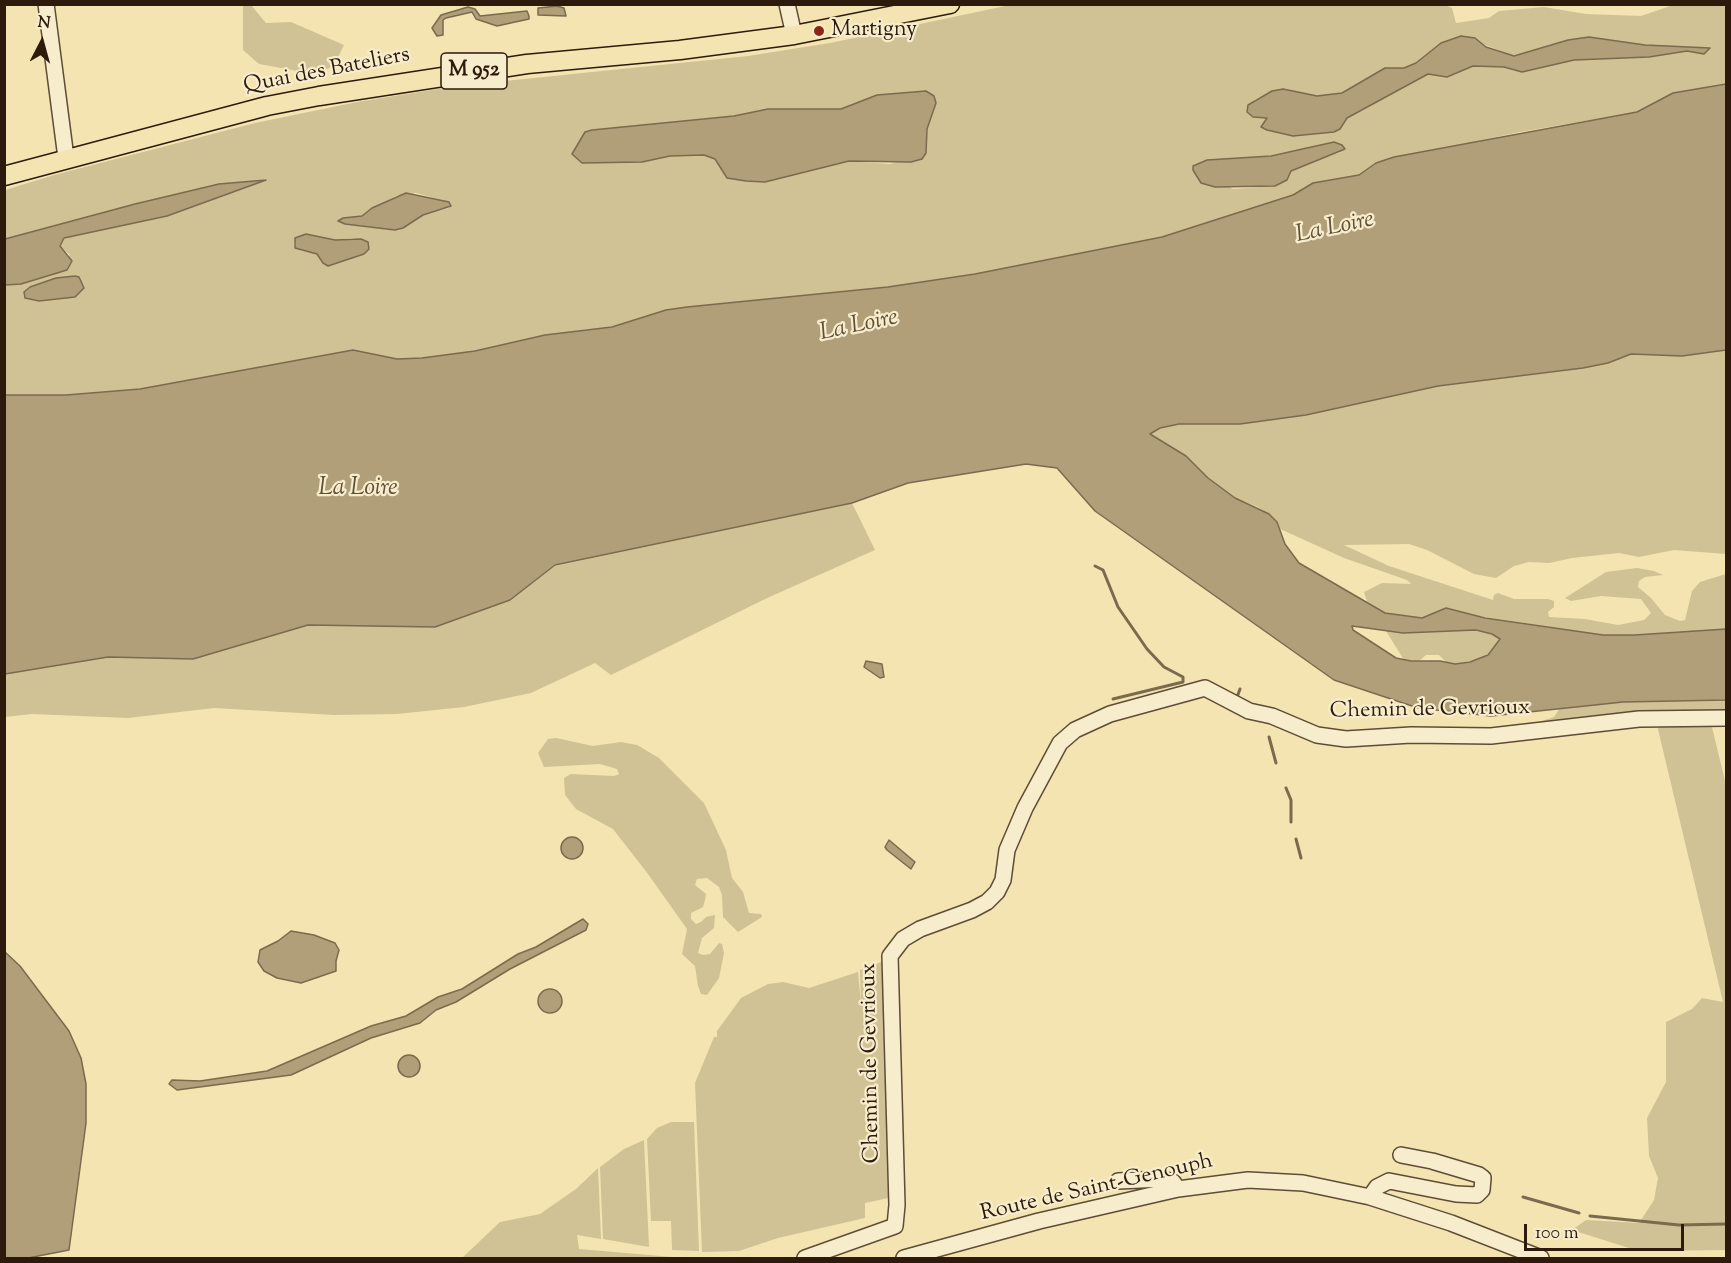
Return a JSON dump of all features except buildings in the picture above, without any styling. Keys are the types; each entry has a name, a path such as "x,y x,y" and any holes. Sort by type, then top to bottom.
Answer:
{"main road":[{"name":"Quai des Bateliers","path":"4,176 267,106 338,93 516,65 680,50 794,35 950,4"}],"street":[{"path":"46,4 66,158"},
{"path":"787,4 794,35"},
{"name":"Chemin de Gevrioux","path":"805,1258 895,1226 897,1205 890,956 903,939 920,929 972,910 987,902 996,892 1004,880 1007,850 1025,808 1060,743 1075,730 1110,714 1205,688 1241,708 1272,716 1317,735 1346,739 1411,735 1491,736 1639,719 1726,718"},
{"path":"1370,1197 1377,1187 1389,1181 1467,1195 1477,1195 1482,1190 1483,1178 1479,1175 1432,1161 1401,1155"},
{"path":"1118,1181 1164,1179 1173,1182 1178,1189"},
{"name":"Route de Saint-Genouph","path":"904,1258 1039,1221 1178,1189 1225,1182 1278,1181 1303,1183 1370,1197 1451,1223 1541,1258"}],"shaded area":[{"path":"1443,4 1452,8 1456,23 1489,18 1499,11 1544,7 1586,14 1641,16 1673,5 1726,5 1726,84 1673,93 1637,112 1520,132 1376,163 1359,175 1313,183 1293,195 1162,237 975,274 888,287 666,310 612,327 545,335 475,351 422,358 397,359 353,350 140,389 66,395 5,395 5,285 21,284 50,274 70,255 60,246 64,238 167,216 264,181 219,184 5,239 5,190 54,175 255,123 357,102 456,86 748,56 830,43 1010,5","holes":["1589,37 1645,45 1709,48 1704,54 1687,51 1649,57 1574,60 1522,72 1504,67 1473,66 1454,75 1428,74 1347,118 1340,129 1334,132 1293,136 1267,130 1261,127 1267,118 1253,117 1254,100 1272,91 1283,89 1317,96 1342,93 1385,68 1404,68 1416,63 1426,54 1480,43 1514,56 1568,40","926,91 936,103 927,129 926,153 890,164 849,161 765,182 727,178 714,159 704,155 670,156 642,162 582,163 592,130 734,116 768,109 841,109 877,95","1291,151 1341,152 1291,171 1275,186 1233,189 1193,166 1207,160 1258,158","416,193 449,202 449,208 423,215 403,228 395,230 345,224 338,221 343,218 362,216 396,196","312,235 335,240 351,238 368,242 364,254 328,266 317,254 295,248 294,242"]},
{"path":"251,5 266,23 291,22 344,45 334,66 314,74 259,64 243,50 243,6"},
{"path":"1726,350 1726,554 1674,550 1639,557 1619,553 1549,563 1529,562 1514,566 1496,578 1474,574 1427,550 1409,544 1344,545 1389,566 1493,600 1494,595 1498,593 1514,599 1554,601 1554,607 1548,612 1549,617 1585,619 1618,625 1644,620 1651,613 1641,599 1601,596 1571,601 1565,598 1606,572 1637,568 1654,571 1663,575 1645,577 1639,581 1638,587 1665,615 1680,621 1685,620 1692,591 1700,582 1726,574 1726,629 1603,635 1439,610 1423,618 1385,613 1368,604 1364,592 1382,583 1411,584 1407,580 1344,558 1278,528 1277,522 1258,507 1235,498 1208,478 1186,456 1150,434 1160,428 1179,424 1240,424 1306,415 1438,386 1583,368 1608,363 1631,354 1682,356"},
{"path":"852,503 875,550 765,599 611,675 595,663 531,693 464,707 397,714 334,715 214,708 128,718 32,714 5,717 5,674 108,657 193,659 308,625 509,600 555,566"},
{"path":"1476,630 1498,636 1500,642 1495,649 1480,659 1455,664 1447,663 1439,655 1426,655 1419,661 1404,660 1386,631"},
{"path":"1726,700 1726,714 1615,714 1600,720 1509,731 1426,733 1452,727 1479,730 1529,725 1554,717 1560,708 1623,702"},
{"path":"1711,723 1726,785 1726,1250 1653,1251 1629,1248 1572,1230 1586,1220 1639,1223 1654,1200 1658,1178 1649,1156 1647,1118 1666,1082 1666,1022 1692,1009 1702,998 1723,1002 1657,725"},
{"path":"556,738 593,746 621,742 637,745 659,758 704,803 726,850 732,878 743,892 749,913 761,914 762,917 738,932 723,917 722,895 719,887 707,878 697,879 695,885 706,894 703,907 691,913 691,919 696,924 706,917 715,915 714,928 702,938 698,953 710,954 719,943 722,944 724,953 719,978 707,995 701,994 695,966 682,954 687,929 648,874 613,829 576,809 565,795 564,778 571,774 614,776 619,774 617,769 600,764 544,767 538,753 548,739"},
{"path":"884,961 893,1197 865,1203 865,1218 778,1238 739,1251 702,1252 695,1083 714,1037 717,1037 717,1031 741,998 768,984 783,982 809,988 858,972 861,1004 860,970"},
{"path":"671,1122 694,1122 699,1251 672,1250 671,1221 651,1221 647,1139 657,1128"},
{"path":"644,1140 649,1247 603,1239 600,1167 624,1149"},
{"path":"598,1168 601,1239 577,1235 579,1249 684,1258 462,1258 500,1222 540,1214 576,1189"}],"water":[{"path":"557,6 564,8 566,16 538,15 538,8"},
{"path":"468,7 475,9 480,16 527,11 529,19 497,26 476,19 472,12 443,20 443,35 437,36 432,28 441,15"},
{"path":"1461,36 1475,38 1486,47 1514,56 1568,40 1589,37 1645,45 1710,48 1704,54 1687,51 1649,57 1574,60 1522,72 1504,67 1473,66 1447,77 1428,74 1347,118 1340,129 1334,132 1293,136 1261,127 1267,118 1253,117 1247,112 1248,105 1272,91 1283,89 1317,96 1342,93 1385,68 1404,68 1416,63 1441,43"},
{"name":"La Loire","path":"1726,84 1726,350 1682,356 1631,354 1608,363 1583,368 1438,386 1306,415 1240,424 1179,424 1160,428 1150,434 1186,456 1208,478 1235,498 1269,514 1277,522 1285,544 1299,563 1385,613 1422,618 1446,608 1485,618 1603,635 1726,629 1726,700 1623,702 1491,716 1418,708 1334,680 1095,511 1057,468 1026,464 908,483 852,503 555,565 510,600 435,627 308,625 193,659 108,657 5,674 5,395 66,395 140,389 353,350 397,359 422,358 475,351 545,335 612,327 666,310 888,287 975,274 1162,237 1293,195 1313,183 1359,175 1376,163 1394,157 1637,112 1673,93","holes":["1352,626 1403,633 1476,630 1492,634 1500,639 1488,655 1470,662 1455,664 1440,661 1411,661 1396,658 1353,630"]},
{"path":"926,91 934,96 936,103 927,129 926,153 922,159 911,162 849,161 765,182 727,178 715,159 704,155 670,156 642,162 582,163 572,154 585,132 592,130 734,116 768,109 841,109 877,95"},
{"path":"1334,142 1345,149 1291,171 1287,180 1275,186 1215,187 1201,183 1193,170 1193,166 1207,160 1271,156"},
{"path":"266,180 167,216 64,238 60,246 72,261 67,270 21,284 5,285 5,239 219,184"},
{"path":"406,193 449,202 451,206 423,215 403,228 395,230 345,224 338,221 343,218 362,216 372,208"},
{"path":"306,234 335,240 361,239 368,242 369,249 364,254 328,266 317,254 295,248 295,238"},
{"path":"79,277 84,288 75,297 39,301 25,298 24,292 30,287 56,278"},
{"path":"866,661 882,664 884,677 880,678 864,667"},
{"path":"572,837 582,844 583,848 576,858 572,859 562,852 561,848 568,838"},
{"path":"889,840 915,862 911,869 887,850 885,847"},
{"path":"583,919 588,924 586,930 510,969 456,1002 436,1010 420,1023 371,1038 291,1075 177,1090 169,1084 172,1080 200,1081 267,1071 371,1026 406,1016 438,997 462,989 518,954 536,947"},
{"path":"291,931 314,935 335,943 339,950 336,971 301,983 277,978 264,971 258,962 260,950"},
{"path":"5,952 20,966 69,1031 81,1058 86,1084 86,1123 69,1250 28,1258 5,1258"},
{"path":"550,989 555,990 561,996 561,1006 555,1012 550,1013 545,1012 539,1006 538,1001 539,996 545,990"},
{"path":"409,1055 417,1058 420,1066 417,1074 409,1077 401,1074 398,1066 401,1058"}],"waterway":[{"path":"1095,566 1103,570 1118,607 1147,649 1164,667 1183,677 1183,682 1113,699"},
{"path":"1236,700 1240,689"},
{"path":"1269,737 1276,763"},
{"path":"1286,788 1291,800 1291,822"},
{"path":"1296,839 1301,858"},
{"path":"1523,1197 1579,1213"},
{"path":"1590,1216 1679,1225 1726,1224"}],"place":[{"name":"Martigny","path":"819,31"}]}
